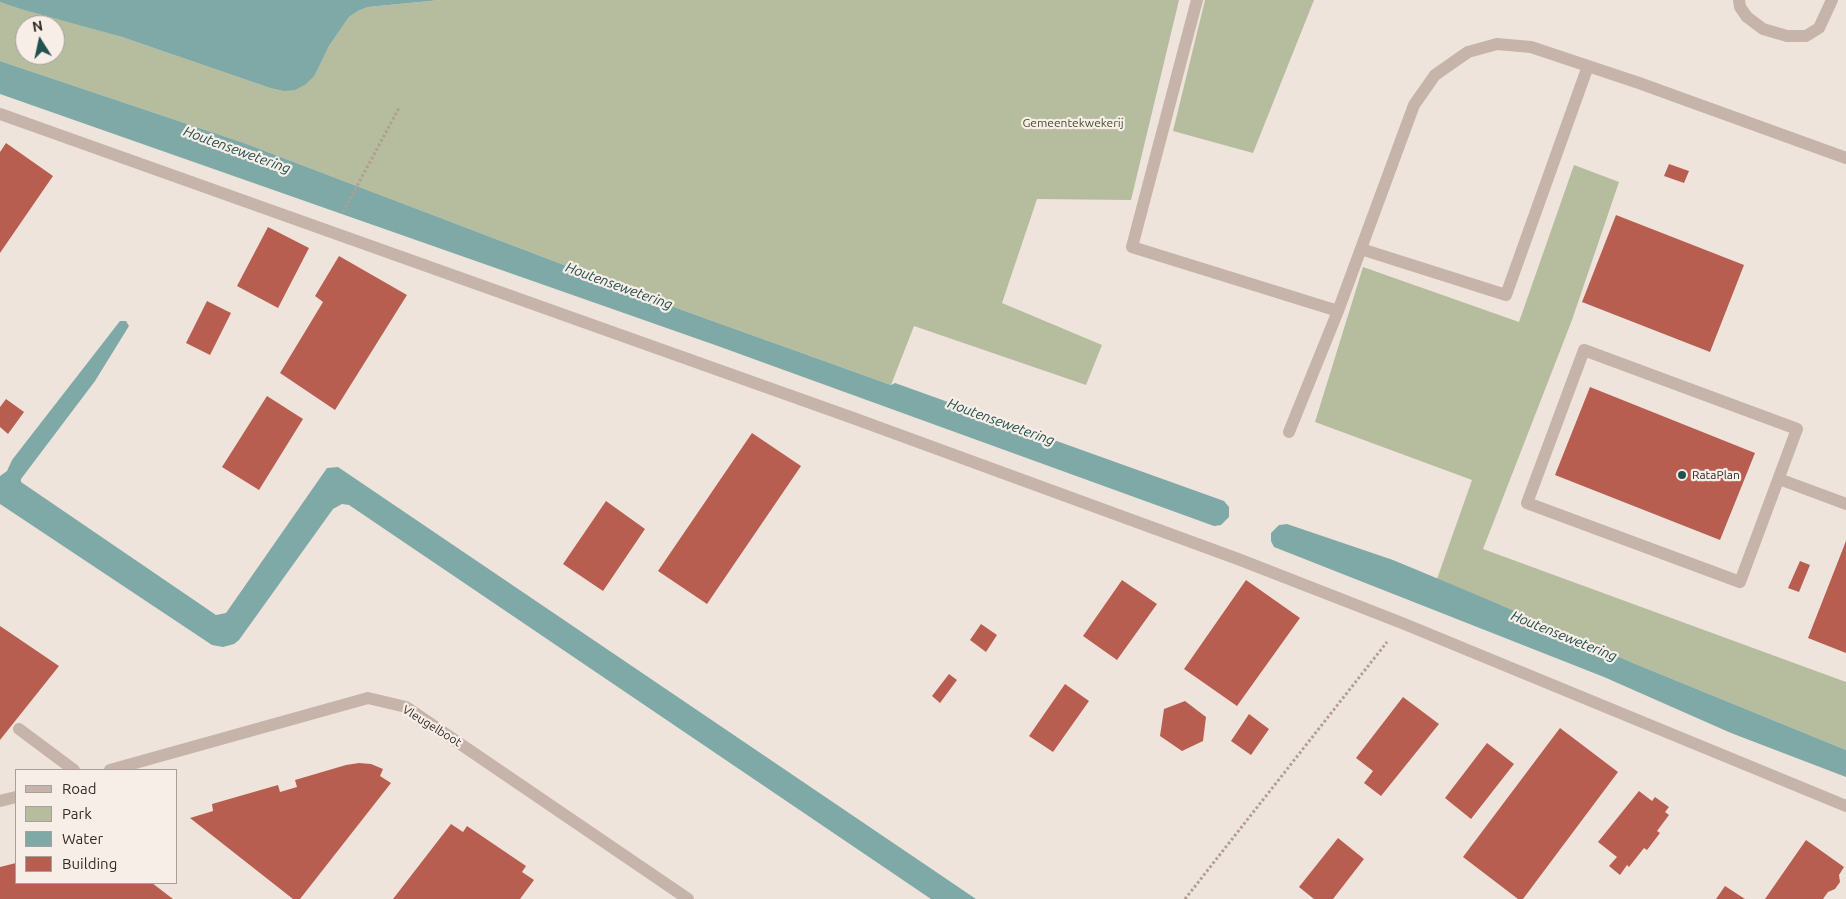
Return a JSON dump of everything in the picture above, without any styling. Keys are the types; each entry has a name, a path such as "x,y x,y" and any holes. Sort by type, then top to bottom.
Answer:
{"street":[{"path":"1196,0 1132,247 1338,311"},
{"path":"1738,0 1740,7 1747,17 1763,29 1787,36 1806,36 1819,28 1832,0"},
{"path":"1289,432 1338,311 1414,105 1435,74 1468,52 1497,44 1531,46 1649,86 1846,158"},
{"path":"1361,249 1506,295 1588,66"},
{"path":"0,114 931,446 1238,559 1402,623 1846,806"},
{"path":"1584,350 1798,429 1779,479 1740,582 1527,503 1584,350"},
{"path":"1779,479 1846,504"},
{"name":"Vleugelboot","path":"114,769 368,698 406,707 688,899"},
{"path":"19,730 73,769"},
{"path":"0,801 15,797"}],"path":[{"path":"332,232 399,108"},
{"path":"1185,899 1402,623"}],"green space":[{"name":"Gemeentekwekerij","path":"440,0 1179,0 1131,200 1037,199 1002,303 1102,345 1086,385 914,326 891,385 682,310 244,143 0,61 0,2 45,15 15,15 15,65 65,65 65,21 122,37 283,91 315,75 329,46 349,17 368,7"},
{"path":"1205,0 1314,0 1253,153 1173,131"},
{"path":"1574,165 1619,182 1572,320 1483,549 1846,682 1846,750 1633,663 1437,579 1472,480 1315,422 1363,267 1519,322"}],"water":[{"path":"0,0 440,0 368,7 358,11 349,17 329,46 315,75 306,84 295,90 283,91 122,37 65,21 65,15 43,15 0,2"},
{"name":"Houtensewetering","path":"0,61 244,143 682,310 891,385 895,383 1224,501 1229,507 1229,517 1221,525 1214,526 715,345 0,94"},
{"path":"120,321 126,321 129,326 95,381 21,479 21,482 216,615 226,613 327,468 338,467 976,899 931,899 349,505 342,504 333,509 239,640 234,644 223,647 212,645 0,504 0,476 7,471 12,460"},
{"name":"Houtensewetering","path":"1287,524 1393,560 1633,663 1846,750 1846,777 1731,733 1604,677 1274,547 1271,541 1271,533 1279,525"}],"building":[{"path":"6,143 53,176 0,253 0,152"},
{"path":"1669,164 1689,171 1684,183 1664,176"},
{"path":"1616,215 1744,265 1710,352 1582,302"},
{"path":"268,227 309,248 278,308 237,286"},
{"path":"339,256 407,295 335,410 280,373 323,302 315,296"},
{"path":"207,301 231,313 210,355 186,343"},
{"path":"1590,387 1755,453 1720,540 1555,475"},
{"path":"267,396 303,419 259,490 222,467"},
{"path":"6,399 24,412 8,434 0,427 0,407"},
{"path":"752,433 801,466 707,604 658,571"},
{"path":"606,501 645,529 603,591 563,564"},
{"path":"1846,541 1846,653 1808,638"},
{"path":"1800,561 1810,565 1799,592 1788,588"},
{"path":"1122,580 1157,604 1117,660 1083,636"},
{"path":"1246,580 1300,618 1237,706 1184,669"},
{"path":"981,624 997,635 986,652 970,640"},
{"path":"0,626 59,666 0,740"},
{"path":"949,674 957,680 940,703 932,696"},
{"path":"1065,684 1089,701 1053,752 1029,736"},
{"path":"1403,697 1439,724 1381,796 1364,783 1373,771 1356,758"},
{"path":"1185,701 1206,717 1203,741 1182,751 1160,736 1164,709"},
{"path":"1249,714 1269,729 1251,755 1231,741"},
{"path":"1560,728 1618,772 1523,899 1518,899 1463,857"},
{"path":"1487,743 1514,764 1471,819 1445,798"},
{"path":"359,763 371,764 383,769 380,776 391,783 300,899 293,899 190,818 213,811 212,804 278,785 280,792 297,787 295,780"},
{"path":"1639,791 1652,801 1655,797 1669,807 1665,812 1669,815 1657,831 1660,833 1647,850 1644,848 1620,875 1609,866 1617,857 1598,842"},
{"path":"451,824 463,832 467,826 526,866 522,872 534,880 520,899 393,899"},
{"path":"1338,838 1364,859 1333,899 1314,899 1299,887"},
{"path":"1806,840 1844,867 1839,875 1840,882 1823,899 1765,899"},
{"path":"15,863 15,884 153,884 173,899 0,899 0,867"},
{"path":"1725,886 1745,899 1716,899"}],"place":[{"name":"RataPlan","path":"1682,475"}]}
